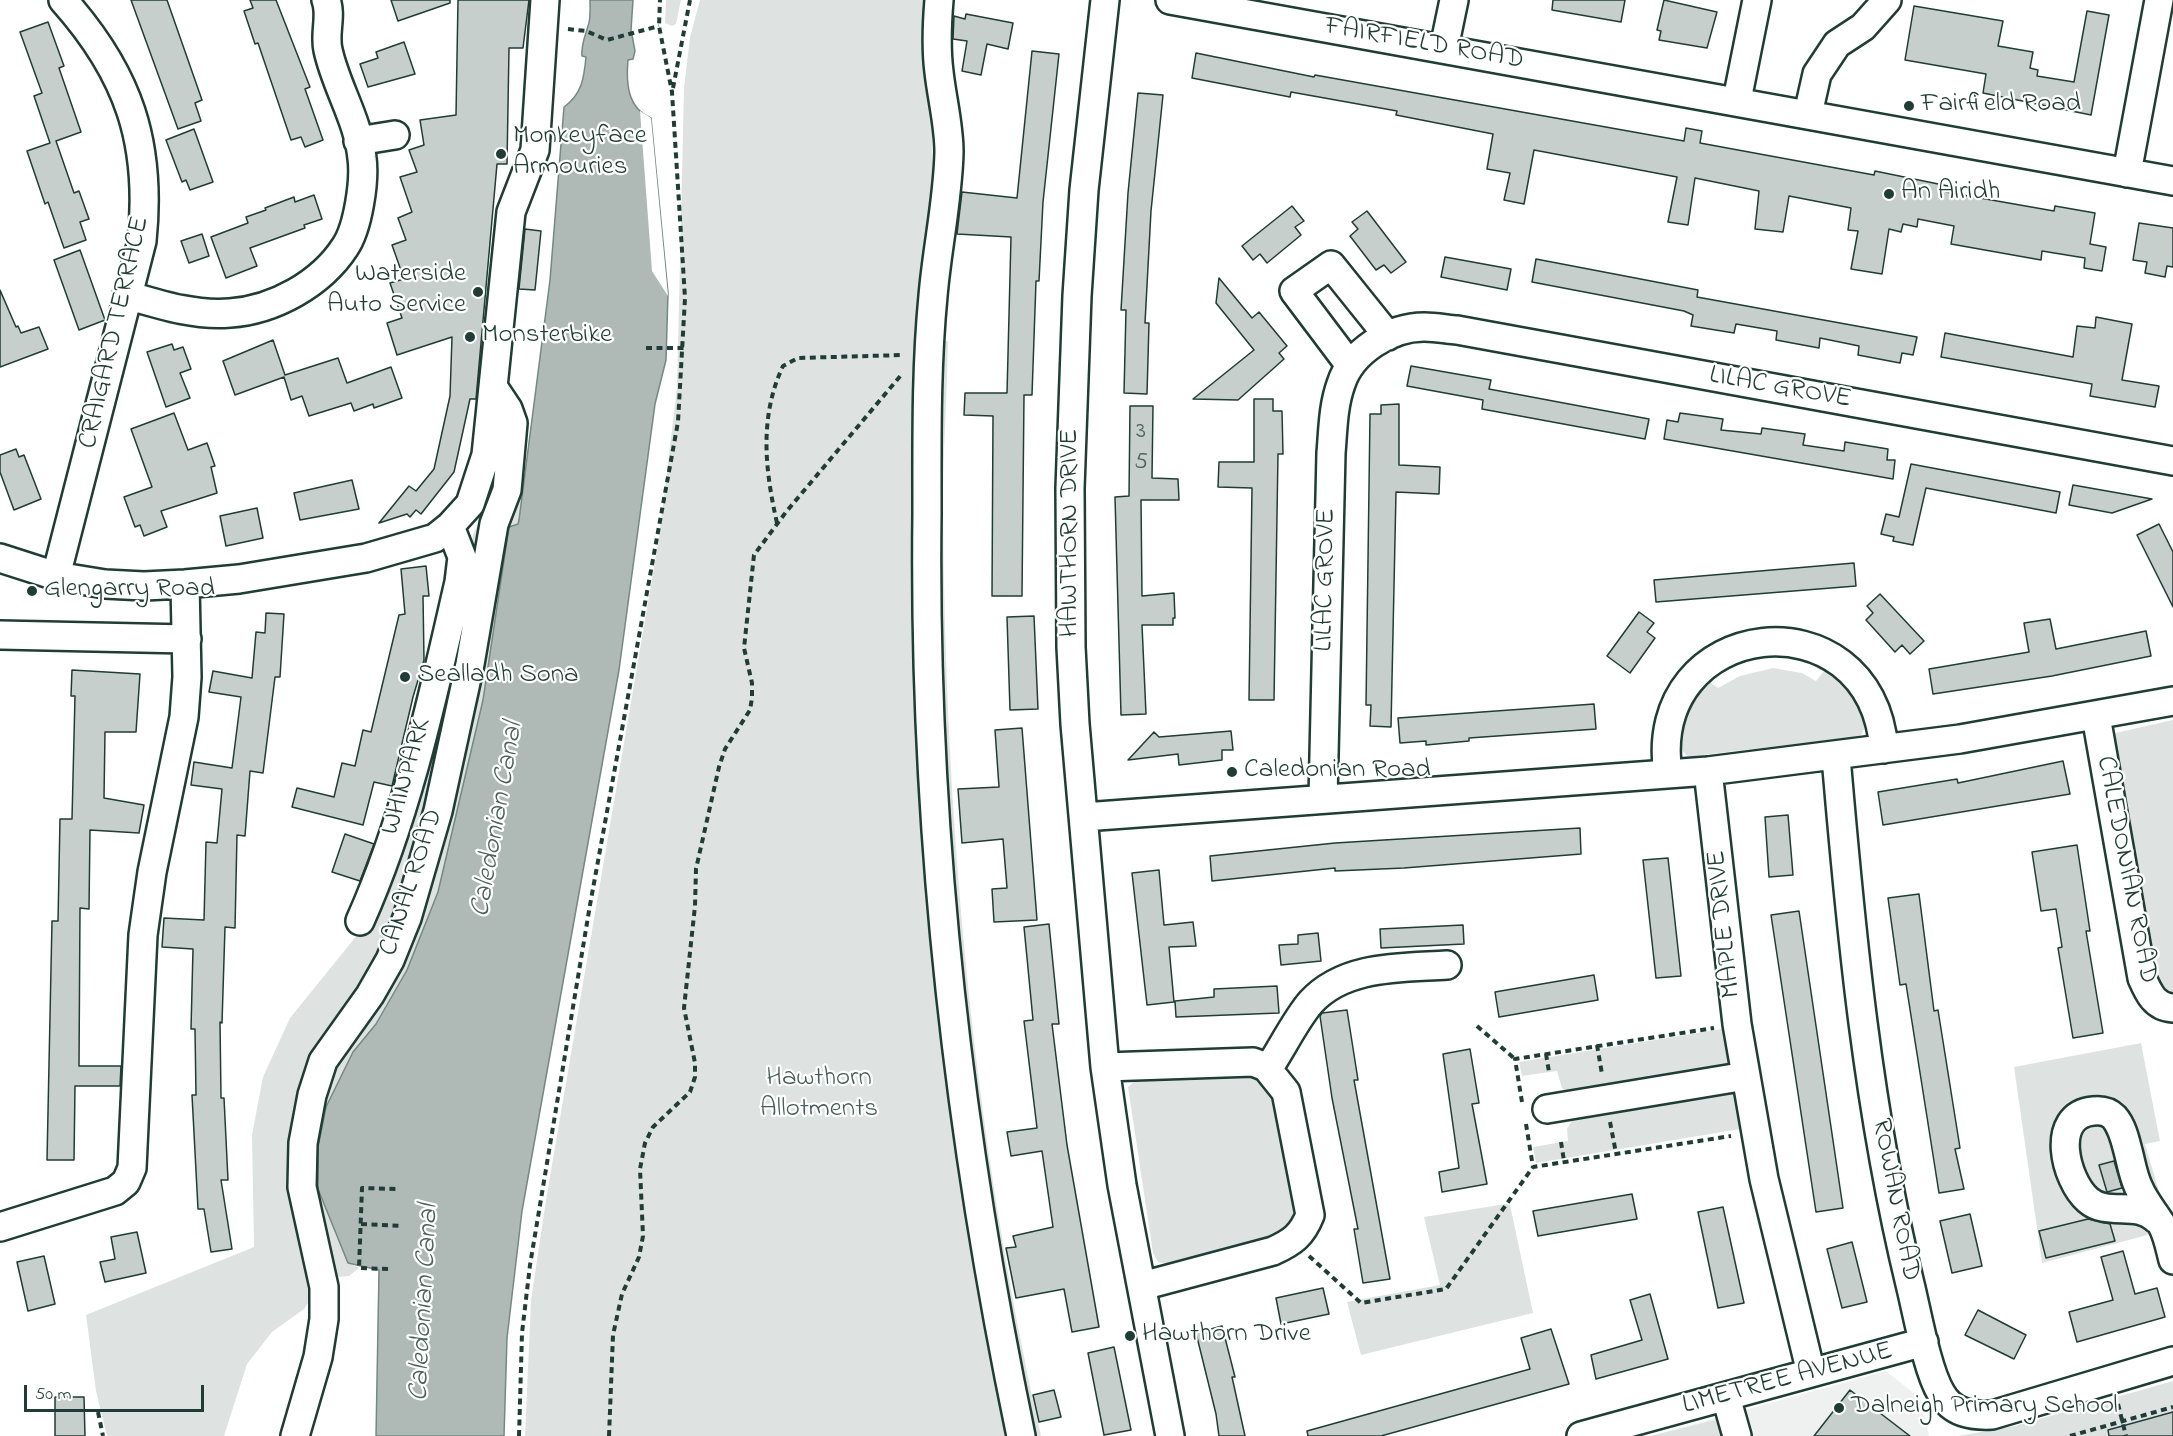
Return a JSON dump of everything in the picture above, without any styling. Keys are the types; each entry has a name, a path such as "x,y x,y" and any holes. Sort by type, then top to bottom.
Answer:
{"street":[{"name":"CRAIGARD TERRACE","path":"56,576 142,241 146,199 143,158 135,122 119,82 89,29 63,0"},
{"path":"127,295 171,308 202,313 230,313 261,308 295,293 326,271 346,246 362,188 362,158 354,120 327,48 329,9 326,0"},
{"path":"0,558 56,576 105,584 144,586 185,584 239,579 366,558 435,538 450,526 470,504 486,455 511,212 535,150 545,0"},
{"path":"939,0 937,53 949,151 933,297 924,351 928,666 946,954 966,1115 1003,1349 1021,1436"},
{"name":"HAWTHORN DRIVE","path":"1105,0 1083,202 1070,488 1072,669 1106,1066 1122,1185 1170,1436"},
{"name":"FAIRFIELD ROAD","path":"1170,0 1737,100 2173,181"},
{"path":"1444,48 1454,0"},
{"path":"1737,100 1757,0"},
{"path":"1808,114 1817,74 1836,44 1863,27 1887,0"},
{"path":"2127,173 2159,0"},
{"path":"358,141 395,135"},
{"path":"1350,364 1294,291 1331,265 1388,336"},
{"name":"LILAC GROVE","path":"1323,798 1331,453 1335,405 1350,364 1370,346 1388,336 1422,327 1457,330 2173,461"},
{"name":"CANAL ROAD","path":"295,1436 318,1357 324,1319 324,1287 302,1187 303,1143 310,1105 323,1061 370,995 390,960 407,918 438,811 470,664 494,524 507,490 513,423 508,409 494,388"},
{"name":"WHINPARK","path":"360,921 376,886 404,798 459,582 462,557 450,526"},
{"path":"0,1227 115,1191 126,1182 132,1168 143,935 153,872 184,717 187,639 185,584"},
{"path":"0,634 187,639"},
{"path":"1668,774 1665,737 1676,702 1685,687 1711,660 1726,651 1762,641 1798,643 1824,653 1847,668 1870,697 1880,722 1884,749"},
{"path":"1084,817 1708,771 1884,749 2096,716 2173,701"},
{"name":"CALEDONIAN ROAD","path":"2096,716 2142,978 2150,996 2162,1007 2173,1008"},
{"name":"ROWAN ROAD","path":"1836,756 1850,917 1869,1066 1902,1251 1924,1342 1941,1393 1949,1404 1973,1416 1992,1415 2173,1361"},
{"name":"MAPLE DRIVE","path":"1708,771 1737,1024 1764,1179 1812,1373"},
{"path":"1268,1069 1312,1002 1336,985 1352,976 1373,970 1447,965"},
{"path":"1106,1066 1253,1062 1268,1069 1286,1092 1310,1215 1304,1231 1293,1242 1273,1251 1142,1286"},
{"path":"1550,1107 1746,1076"},
{"path":"2156,1219 2165,1233 2173,1260"},
{"name":"LIMETREE AVENUE","path":"1581,1436 1924,1342"},
{"path":"1726,1397 1737,1436"}],"path":[{"path":"519,1436 522,1334 530,1265 590,905 678,422 684,348 685,298 672,92 659,27 660,0"},
{"path":"672,92 690,0"},
{"path":"560,27 586,31 607,40 659,27"},
{"path":"646,348 684,348"},
{"path":"777,524 766,465 766,438 770,406 783,366 798,358 924,351"},
{"path":"609,1436 613,1335 622,1294 639,1257 643,1236 640,1168 645,1143 653,1127 690,1092 695,1077 695,1063 684,1008 695,906 696,869 725,749 750,710 752,683 744,648 754,555 777,524 924,351"},
{"path":"1478,1026 1515,1059"},
{"path":"1597,1046 1603,1079"},
{"path":"1546,1054 1550,1107 1564,1161"},
{"path":"1610,1120 1616,1153"},
{"path":"1293,1242 1361,1303 1446,1289 1533,1167"},
{"path":"388,1269 359,1268 362,1188 396,1189"},
{"path":"361,1224 402,1226"},
{"path":"2112,1380 2126,1436"},
{"path":"2070,1436 2173,1407"},
{"path":"98,1412 103,1436"}],"shaded area":[{"name":"Dalneigh Primary School","path":"1886,1371 1920,1398 1929,1436 1651,1436"}],"green space":[{"path":"666,0 681,0 676,24 672,26 665,23"},
{"name":"Hawthorn Allotments","path":"700,0 929,0 933,174 924,342 948,341 943,486 945,624 949,741 957,858 980,1091 1017,1322 1041,1436 525,1436 531,1300 659,538 677,388 684,88 690,37"},
{"path":"524,485 518,524 509,527 483,700 438,892 407,970 376,1024 353,1052 326,1107 348,1263 359,1268 349,1276 337,1277 331,1271 316,1208 313,1126 329,1066 385,984 503,515"},
{"path":"489,525 468,640 392,937 306,1086 315,1276 310,1300 304,1309 272,1332 247,1364 224,1436 107,1436 96,1391 86,1315 254,1247 252,1135 263,1077 290,1018 362,929 455,613 473,535 476,528"},
{"path":"1773,668 1802,673 1816,681 1825,670 1829,669 1854,691 1866,725 1861,735 1694,756 1688,756 1682,751 1680,723 1697,687 1710,682 1718,688 1740,676"},
{"path":"2173,720 2173,994 2162,988 2154,975 2111,734"},
{"path":"1722,1029 1729,1066 1569,1095 1562,1088 1557,1071 1522,1076 1519,1062"},
{"path":"2141,1043 2160,1141 2145,1144 2170,1229 2042,1263 2014,1067"},
{"path":"1257,1074 1274,1093 1295,1206 1291,1225 1278,1237 1176,1266 1158,1262 1153,1253 1128,1087 1137,1079"},
{"path":"1729,1090 1733,1092 1740,1129 1536,1163 1533,1147 1568,1141 1567,1129 1574,1117"},
{"path":"1510,1205 1533,1313 1361,1355 1347,1302 1440,1285 1424,1217"},
{"path":"2173,1381 2173,1436 1958,1436 2015,1426"},
{"path":"1719,1419 1724,1436 1651,1436"}],"water":[{"name":"Caledonian Canal","path":"590,0 633,0 631,30 635,51 633,59 628,60 627,77 630,94 637,108 651,118 668,293 666,360 655,404 619,670 522,1211 507,1338 504,1436 376,1436 379,1270 348,1263 318,1189 318,1147 326,1107 353,1052 376,1024 407,970 438,892 483,700 509,527 518,524 519,520 550,280 564,107 575,97 583,79 586,57 582,56 582,48 590,20"}],"pier":[{"path":"640,111 651,118 668,296 652,271"}],"building":[{"path":"131,0 167,0 202,100 195,103 201,121 178,129"},
{"path":"250,0 276,0 310,87 305,89 323,140 305,147 301,137 291,140 258,43 255,44 244,11 253,8"},
{"path":"391,0 450,0 450,3 398,21"},
{"path":"458,0 529,0 523,48 509,48 507,164 497,164 476,399 470,399 454,472 421,514 416,510 410,517 407,514 379,523 409,486 416,491 434,469 450,396 452,337 397,355 387,323 402,318 390,283 404,279 392,245 406,240 398,218 412,212 400,177 417,172 409,150 424,145 420,120 456,115"},
{"path":"1553,0 1625,0 1621,22 1552,10"},
{"path":"1664,0 1717,12 1707,48 1659,40 1661,31 1657,30"},
{"path":"1914,6 2003,21 1998,46 2033,52 2030,68 2038,70 2037,76 2074,82 2087,11 2109,15 2091,115 1983,93 1986,74 1905,60"},
{"path":"966,14 1013,23 1008,49 987,44 981,75 962,71 967,41 953,39 954,16 965,19"},
{"path":"48,22 64,66 59,68 81,132 56,141 74,193 79,191 89,219 80,222 86,240 64,248 48,202 45,204 27,151 50,143 34,96 42,93 20,32"},
{"path":"404,42 415,74 368,87 360,64 378,58 376,52"},
{"path":"1032,51 1059,54 1043,202 1039,281 1036,281 1032,395 1024,395 1022,596 992,596 993,416 964,415 965,393 1007,393 1011,237 957,234 962,192 1017,198"},
{"path":"1196,53 1314,77 1315,75 1684,141 1686,128 1702,131 1700,143 1874,175 1875,171 1948,186 1946,192 2054,211 2055,206 2095,213 2090,244 2106,247 2102,271 2084,268 2085,258 2042,251 2041,260 1951,244 1954,226 1918,219 1917,227 1903,224 1901,232 1889,229 1882,274 1851,269 1858,231 1848,230 1851,208 1789,196 1783,232 1755,229 1759,191 1695,178 1688,225 1668,222 1677,177 1534,150 1524,204 1504,200 1510,173 1487,169 1493,134 1396,115 1397,111 1291,92 1290,97 1192,78"},
{"path":"1138,93 1163,95 1151,211 1145,323 1149,323 1147,394 1124,393 1126,310 1121,310 1128,193"},
{"path":"194,129 213,182 190,190 186,180 182,182 166,140"},
{"path":"314,195 322,219 304,225 305,228 250,248 257,266 226,278 211,237 248,223 246,217 266,210 265,208 294,197 295,202"},
{"path":"1292,206 1304,221 1295,227 1301,235 1267,263 1260,254 1253,260 1242,246"},
{"path":"1367,211 1406,262 1391,273 1384,265 1376,270 1350,236 1358,229 1352,222"},
{"path":"2139,223 2173,228 2173,267 2167,266 2165,277 2145,273 2147,262 2133,260"},
{"path":"525,229 541,231 535,290 519,289"},
{"path":"202,234 209,256 189,263 181,241"},
{"path":"80,250 105,320 79,330 54,260"},
{"path":"1445,257 1511,269 1507,290 1441,277"},
{"path":"1536,259 1698,290 1697,297 1917,337 1913,355 1902,353 1900,363 1858,355 1859,346 1820,338 1819,348 1776,340 1777,331 1736,324 1734,333 1691,326 1693,315 1684,311 1532,282"},
{"path":"1219,278 1252,318 1259,312 1287,346 1279,353 1284,359 1238,400 1193,399 1254,350 1216,303"},
{"path":"0,290 16,327 18,326 21,333 39,327 48,349 0,367"},
{"path":"2096,317 2132,324 2122,380 2159,386 2155,407 2090,396 2092,384 1941,357 1945,333 2073,357 2077,326 2095,328"},
{"path":"273,340 285,375 338,358 347,383 391,367 402,398 374,408 373,404 354,411 351,403 309,416 302,396 291,400 284,377 235,395 223,361"},
{"path":"172,344 174,350 183,347 191,369 180,373 190,398 166,407 147,352"},
{"path":"1411,366 1491,380 1489,389 1649,419 1645,439 1482,409 1483,400 1407,386"},
{"path":"1254,399 1273,399 1273,411 1282,411 1283,454 1278,454 1274,700 1249,700 1252,488 1218,487 1219,462 1254,462"},
{"path":"1399,404 1399,465 1440,467 1439,494 1396,492 1391,727 1370,726 1371,705 1366,705 1370,414 1381,414 1381,405"},
{"path":"1130,406 1153,406 1152,478 1178,479 1179,500 1141,500 1142,596 1174,593 1175,618 1173,618 1173,625 1142,625 1146,714 1121,715 1115,497 1129,496"},
{"path":"174,413 188,450 207,443 215,466 211,467 217,493 161,511 167,527 144,536 140,525 135,527 124,497 152,487 131,429"},
{"path":"1680,413 1723,419 1721,430 1761,434 1762,428 1805,434 1803,445 1844,451 1845,442 1888,449 1887,460 1895,460 1893,479 1664,439 1667,420 1678,422"},
{"path":"16,449 19,457 24,455 41,499 14,510 0,472 0,455"},
{"path":"1911,464 2060,492 2056,513 1926,488 1913,545 1893,541 1894,537 1881,534 1886,514 1899,517"},
{"path":"352,480 359,509 300,520 294,493"},
{"path":"2073,485 2152,499 2112,513 2069,505"},
{"path":"257,508 263,538 226,546 220,516"},
{"path":"2159,524 2173,552 2173,607 2137,535"},
{"path":"1854,563 1856,586 1656,602 1654,580"},
{"path":"426,566 429,596 423,596 424,660 392,786 374,782 363,825 292,807 297,788 334,797 342,763 355,766 363,730 371,732 399,615 405,614 401,569"},
{"path":"1880,594 1924,641 1910,654 1902,645 1895,652 1866,620 1873,613 1867,606"},
{"path":"1639,612 1654,623 1647,632 1655,638 1630,673 1607,656"},
{"path":"266,613 284,614 280,677 275,677 263,773 250,771 245,836 237,835 235,928 225,927 222,1023 220,1022 221,1098 224,1098 228,1180 221,1180 232,1249 211,1252 204,1209 198,1209 192,1095 196,1095 195,1029 191,1029 193,949 162,947 164,918 204,920 206,842 217,843 222,789 191,785 194,762 232,768 241,697 209,692 213,671 252,678 256,632 265,633"},
{"path":"1034,616 1038,709 1010,710 1007,617"},
{"path":"2050,619 2056,649 2146,631 2151,656 2052,676 1933,694 1929,669 2029,652 2024,623"},
{"path":"72,670 140,674 136,732 105,732 104,798 144,805 139,833 90,830 89,909 80,908 79,1066 121,1066 120,1086 75,1086 74,1160 47,1160 52,921 58,921 60,819 72,819 75,696 71,696"},
{"path":"1594,704 1596,729 1469,738 1469,741 1426,745 1426,741 1400,743 1398,718"},
{"path":"1022,728 1037,920 994,922 992,889 1007,888 1003,839 962,843 958,789 999,787 995,730"},
{"path":"1231,731 1233,750 1222,750 1222,760 1179,765 1178,754 1128,760 1154,732 1159,737"},
{"path":"2063,761 2070,794 1883,825 1878,792 1957,779 1958,783"},
{"path":"1788,815 1793,875 1769,877 1765,817"},
{"path":"1580,828 1581,854 1404,868 1335,871 1335,868 1212,881 1210,856 1335,843"},
{"path":"345,834 374,844 360,881 332,872"},
{"path":"2077,845 2090,931 2086,931 2103,1033 2073,1038 2058,948 2062,947 2056,909 2041,911 2032,852"},
{"path":"1668,858 1681,976 1656,978 1643,860"},
{"path":"1159,870 1164,925 1193,922 1196,946 1169,947 1174,1002 1147,1005 1132,873"},
{"path":"1919,894 1934,1011 1938,1010 1960,1148 1955,1149 1964,1189 1939,1193 1906,984 1900,985 1888,898"},
{"path":"1799,911 1843,1208 1816,1212 1771,915"},
{"path":"1049,924 1059,1024 1052,1024 1067,1145 1099,1327 1072,1332 1064,1289 1016,1298 1006,1248 1016,1247 1013,1236 1053,1227 1042,1151 1011,1156 1007,1132 1037,1128 1024,1021 1033,1020 1024,927"},
{"path":"1463,925 1464,944 1381,948 1380,929"},
{"path":"1318,933 1321,961 1281,965 1279,945 1298,944 1298,935"},
{"path":"1594,975 1598,1000 1499,1017 1495,992"},
{"path":"1277,986 1279,1013 1176,1017 1175,1001 1214,997 1214,989"},
{"path":"1347,1010 1358,1080 1354,1080 1390,1279 1363,1283 1354,1229 1358,1229 1332,1098 1320,1016 1322,1013"},
{"path":"1470,1049 1479,1103 1472,1104 1487,1184 1442,1192 1439,1172 1459,1168 1443,1054"},
{"path":"2114,1161 2122,1188 2107,1192 2099,1165"},
{"path":"1632,1194 1637,1219 1538,1236 1533,1211"},
{"path":"1723,1207 1744,1303 1718,1308 1698,1212"},
{"path":"1970,1214 1982,1266 1952,1273 1940,1221"},
{"path":"2088,1219 2110,1224 2115,1241 2046,1258 2039,1231"},
{"path":"137,1232 146,1273 105,1282 100,1262 115,1259 111,1237"},
{"path":"1852,1242 1867,1302 1842,1308 1827,1249"},
{"path":"2123,1251 2135,1294 2157,1288 2165,1317 2077,1342 2069,1312 2113,1300 2101,1257"},
{"path":"44,1256 55,1304 28,1311 17,1262"},
{"path":"1323,1288 1329,1314 1281,1324 1276,1298"},
{"path":"1650,1294 1668,1359 1596,1379 1591,1355 1642,1340 1630,1300"},
{"path":"1978,1310 2026,1335 2014,1359 1965,1335"},
{"path":"1222,1326 1235,1377 1232,1377 1245,1436 1219,1436 1216,1414 1196,1333"},
{"path":"1551,1329 1569,1384 1381,1436 1308,1436 1307,1431 1530,1369 1521,1338"},
{"path":"1114,1347 1131,1430 1104,1435 1088,1353"},
{"path":"1054,1390 1061,1417 1039,1422 1033,1395"},
{"path":"1850,1390 1910,1436 1814,1436"},
{"path":"55,1397 84,1397 85,1436 55,1436"},
{"path":"2173,1412 2173,1436 2109,1436 2108,1430"}],"place":[{"name":"Fairfield Road","path":"1909,106"},
{"name":"Monkeyface Armouries","path":"501,154"},
{"name":"An Airidh","path":"1889,194"},
{"name":"Waterside Auto Service","path":"478,292"},
{"name":"Monsterbike","path":"470,337"},
{"name":"Glengarry Road","path":"32,591"},
{"name":"Sealladh Sona","path":"405,677"},
{"name":"Caledonian Road","path":"1232,772"},
{"name":"Hawthorn Drive","path":"1130,1336"},
{"name":"Dalneigh Primary School","path":"1839,1408"}]}
